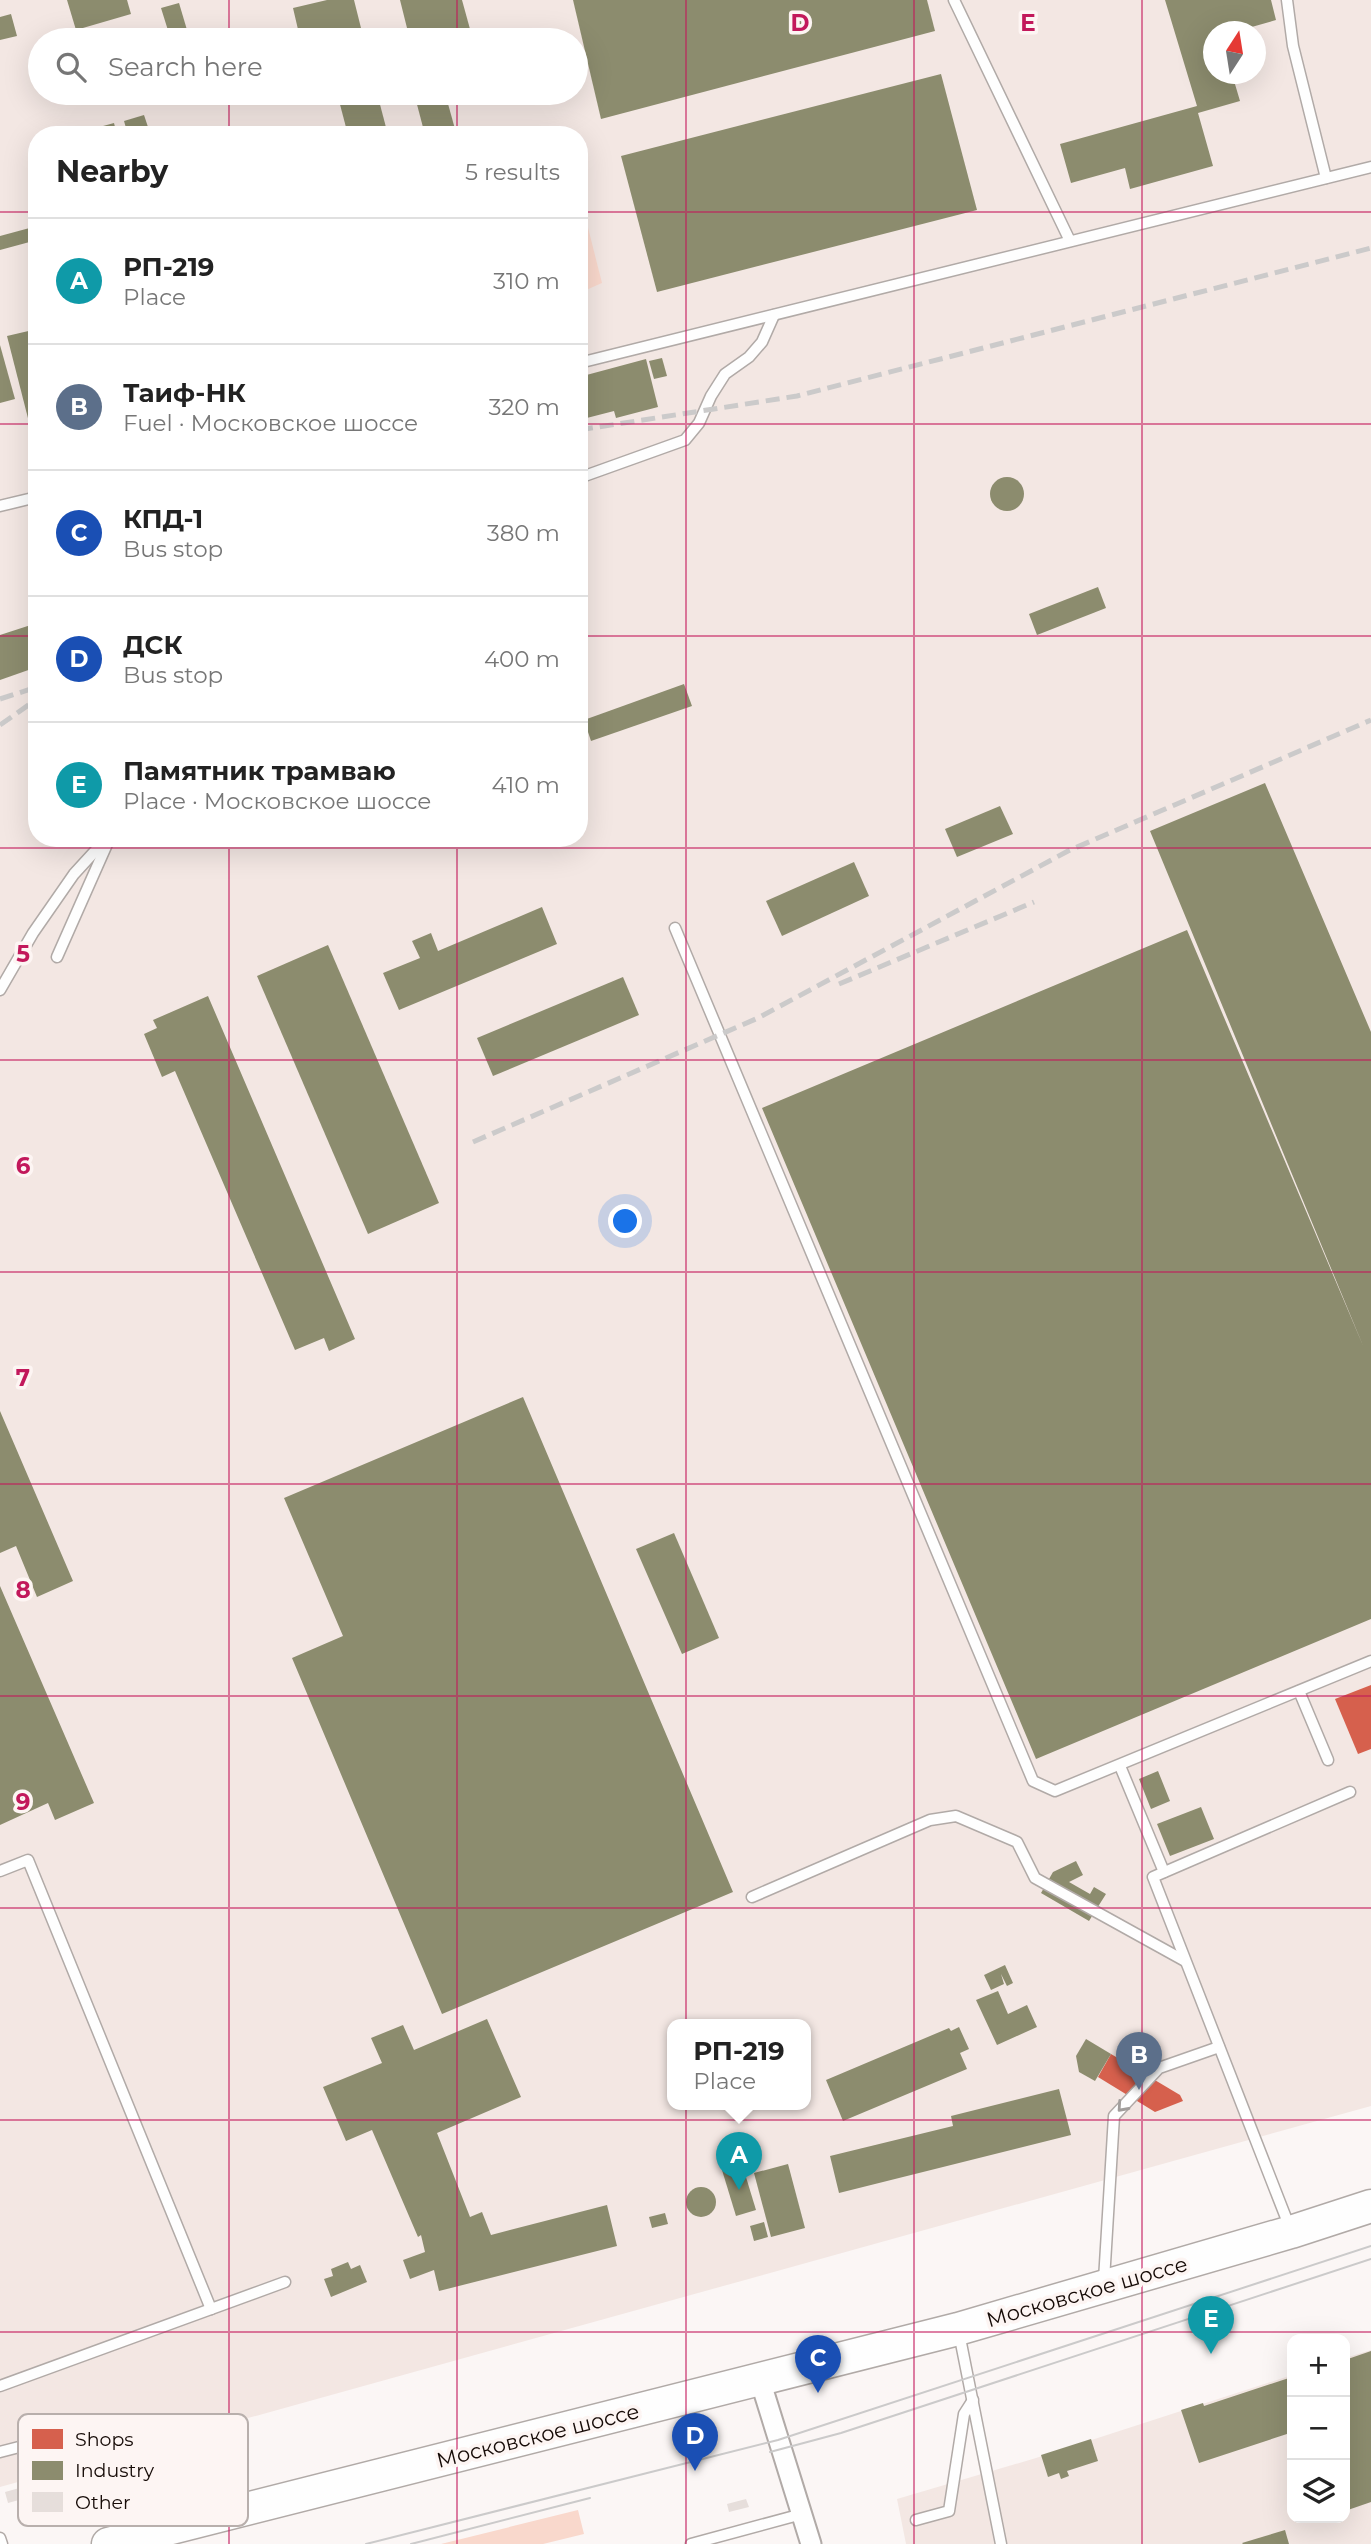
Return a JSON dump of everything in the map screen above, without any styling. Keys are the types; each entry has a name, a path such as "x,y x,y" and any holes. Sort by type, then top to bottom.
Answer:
{"main road":[{"name":"Московское шоссе","path":"248,2514 958,2329 1371,2206"},
{"name":"Московское шоссе","path":"108,2544 153,2539 203,2526"}],"street":[{"path":"760,2380 811,2544"}],"lane":[{"path":"954,0 1070,241"},
{"path":"1287,0 1293,46 1326,178"},
{"path":"588,361 1371,167"},
{"path":"588,475 685,440 699,423 725,374 749,357 762,342 774,315"},
{"path":"0,506 28,498"},
{"path":"0,990 33,933 74,874 100,847"},
{"path":"57,957 104,847"},
{"path":"675,928 1032,1782 1055,1791 1371,1661"},
{"path":"1298,1691 1328,1760"},
{"path":"1120,1766 1164,1871"},
{"path":"1291,2232 1153,1877 1350,1792"},
{"path":"752,1897 930,1820 956,1816 1017,1842 1035,1878 1185,1961"},
{"path":"0,1871 29,1860 211,2309"},
{"path":"1104,2287 1114,2116 1159,2068 1219,2047"},
{"path":"0,2386 285,2282"},
{"path":"958,2329 1001,2544"},
{"path":"916,2520 949,2511 964,2414 973,2400"},
{"path":"0,2452 18,2447"},
{"path":"691,2544 802,2514"},
{"path":"733,2533 736,2544"},
{"path":"0,2538 2,2544"}],"shaded area":[{"path":"0,0 1371,0 1371,2106 248,2418 248,2414 18,2414 18,2482 0,2487"},
{"path":"588,228 602,283 588,289"},
{"path":"1371,2350 1371,2544 906,2544 897,2499 1036,2458 1287,2377 1287,2523 1350,2523 1350,2356"},
{"path":"578,2510 584,2534 543,2544 441,2544"}],"building: Shops":[{"path":"1371,1685 1371,1749 1358,1754 1335,1699"},
{"path":"1111,2054 1180,2095 1183,2101 1155,2112 1098,2077"}],"building: Industry":[{"path":"67,0 127,0 131,14 75,28"},
{"path":"327,0 354,0 361,28 298,28 293,8"},
{"path":"400,0 462,0 470,28 407,28"},
{"path":"573,0 927,0 935,31 601,119 588,64 588,28 580,28"},
{"path":"1165,0 1271,0 1276,20 1266,23 1203,21 1203,84 1235,84 1240,101 1198,113 1213,166 1130,189 1125,168 1071,183 1060,144 1197,106"},
{"path":"179,3 186,28 167,28 161,8"},
{"path":"11,14 17,36 0,40 0,17"},
{"path":"941,74 977,210 657,292 621,156"},
{"path":"340,105 380,105 386,126 346,126"},
{"path":"417,105 448,105 454,126 423,126"},
{"path":"144,115 148,126 125,126 124,121"},
{"path":"28,228 28,242 0,250 0,236"},
{"path":"28,331 28,418 7,336"},
{"path":"0,345 15,399 0,403"},
{"path":"662,358 667,376 654,379 649,361"},
{"path":"646,359 658,407 616,418 614,411 588,418 588,375"},
{"path":"1007,477 1019,482 1024,494 1019,506 1007,511 995,506 990,494 995,482"},
{"path":"1098,587 1106,608 1037,635 1029,614"},
{"path":"28,626 28,670 0,680 0,635"},
{"path":"684,684 692,706 591,741 588,719"},
{"path":"1265,783 1371,1032 1371,1619 1036,1759 762,1108 1187,930 1364,1348 1150,831"},
{"path":"1000,806 1013,834 957,857 945,829"},
{"path":"854,862 869,896 782,936 766,901"},
{"path":"542,907 557,944 399,1010 383,973 420,958 412,941 431,933 438,951"},
{"path":"328,945 439,1203 368,1234 257,976"},
{"path":"623,977 639,1015 493,1076 477,1038"},
{"path":"208,996 355,1339 329,1351 324,1338 295,1350 175,1071 162,1077 144,1034 157,1028 153,1020"},
{"path":"523,1397 733,1892 442,2014 292,1658 343,1636 284,1498"},
{"path":"0,1411 73,1581 37,1597 16,1546 0,1553"},
{"path":"674,1533 719,1638 682,1654 636,1549"},
{"path":"0,1586 94,1803 55,1820 48,1803 0,1825"},
{"path":"1158,1771 1170,1801 1151,1809 1139,1779"},
{"path":"1201,1807 1214,1839 1170,1856 1157,1824"},
{"path":"1076,1861 1083,1875 1069,1882 1090,1894 1094,1887 1106,1894 1089,1921 1041,1893 1053,1872"},
{"path":"1005,1965 1013,1983 1007,1986 1001,1974 1004,1984 991,1990 984,1975"},
{"path":"998,1991 1008,2014 1027,2005 1037,2027 997,2045 976,2000"},
{"path":"487,2019 521,2097 437,2133 470,2217 482,2212 491,2235 607,2205 617,2246 439,2291 434,2270 410,2279 403,2260 425,2252 421,2235 418,2237 372,2130 346,2141 323,2087 382,2063 371,2038 403,2025 414,2050"},
{"path":"959,2027 969,2049 960,2053 967,2069 843,2121 826,2080 949,2028 951,2031"},
{"path":"1086,2039 1111,2054 1095,2081 1079,2072 1076,2056"},
{"path":"1059,2089 1071,2135 839,2193 830,2156 953,2126 951,2116"},
{"path":"742,2164 756,2210 736,2216 722,2170"},
{"path":"788,2164 805,2228 771,2237 754,2173"},
{"path":"701,2187 712,2191 716,2202 712,2213 701,2217 690,2213 686,2202 690,2191"},
{"path":"665,2213 668,2224 652,2228 649,2217"},
{"path":"764,2222 768,2237 754,2241 750,2226"},
{"path":"348,2262 351,2269 360,2265 367,2282 331,2297 324,2279 333,2276 331,2269"},
{"path":"1371,2351 1371,2502 1350,2509 1350,2397 1350,2358"},
{"path":"1287,2379 1287,2434 1199,2463 1181,2410 1203,2403 1204,2406"},
{"path":"1091,2439 1098,2461 1067,2471 1069,2476 1061,2479 1059,2473 1048,2477 1041,2455"},
{"path":"1285,2530 1289,2544 1242,2543"}],"building: Other":[{"path":"18,2488 18,2500 8,2503 5,2492"},
{"path":"746,2499 749,2507 729,2512 727,2504"}],"tram line":[{"path":"366,2544 778,2440 1371,2246"},
{"path":"770,2452 841,2433 1371,2259"},
{"path":"411,2544 590,2498"}],"railway":[{"path":"588,429 797,396 1371,248"},
{"path":"0,699 28,690"},
{"path":"0,725 28,705"},
{"path":"473,1142 758,1018 1068,851 1371,720"},
{"path":"839,984 1034,902"}],"place":[{"name":"Таиф-НК","path":"1139,2090"},
{"name":"РП-219","path":"739,2190"},
{"name":"Памятник трамваю","path":"1211,2354"},
{"name":"КПД-1","path":"818,2393"},
{"name":"ДСК","path":"695,2471"}]}
